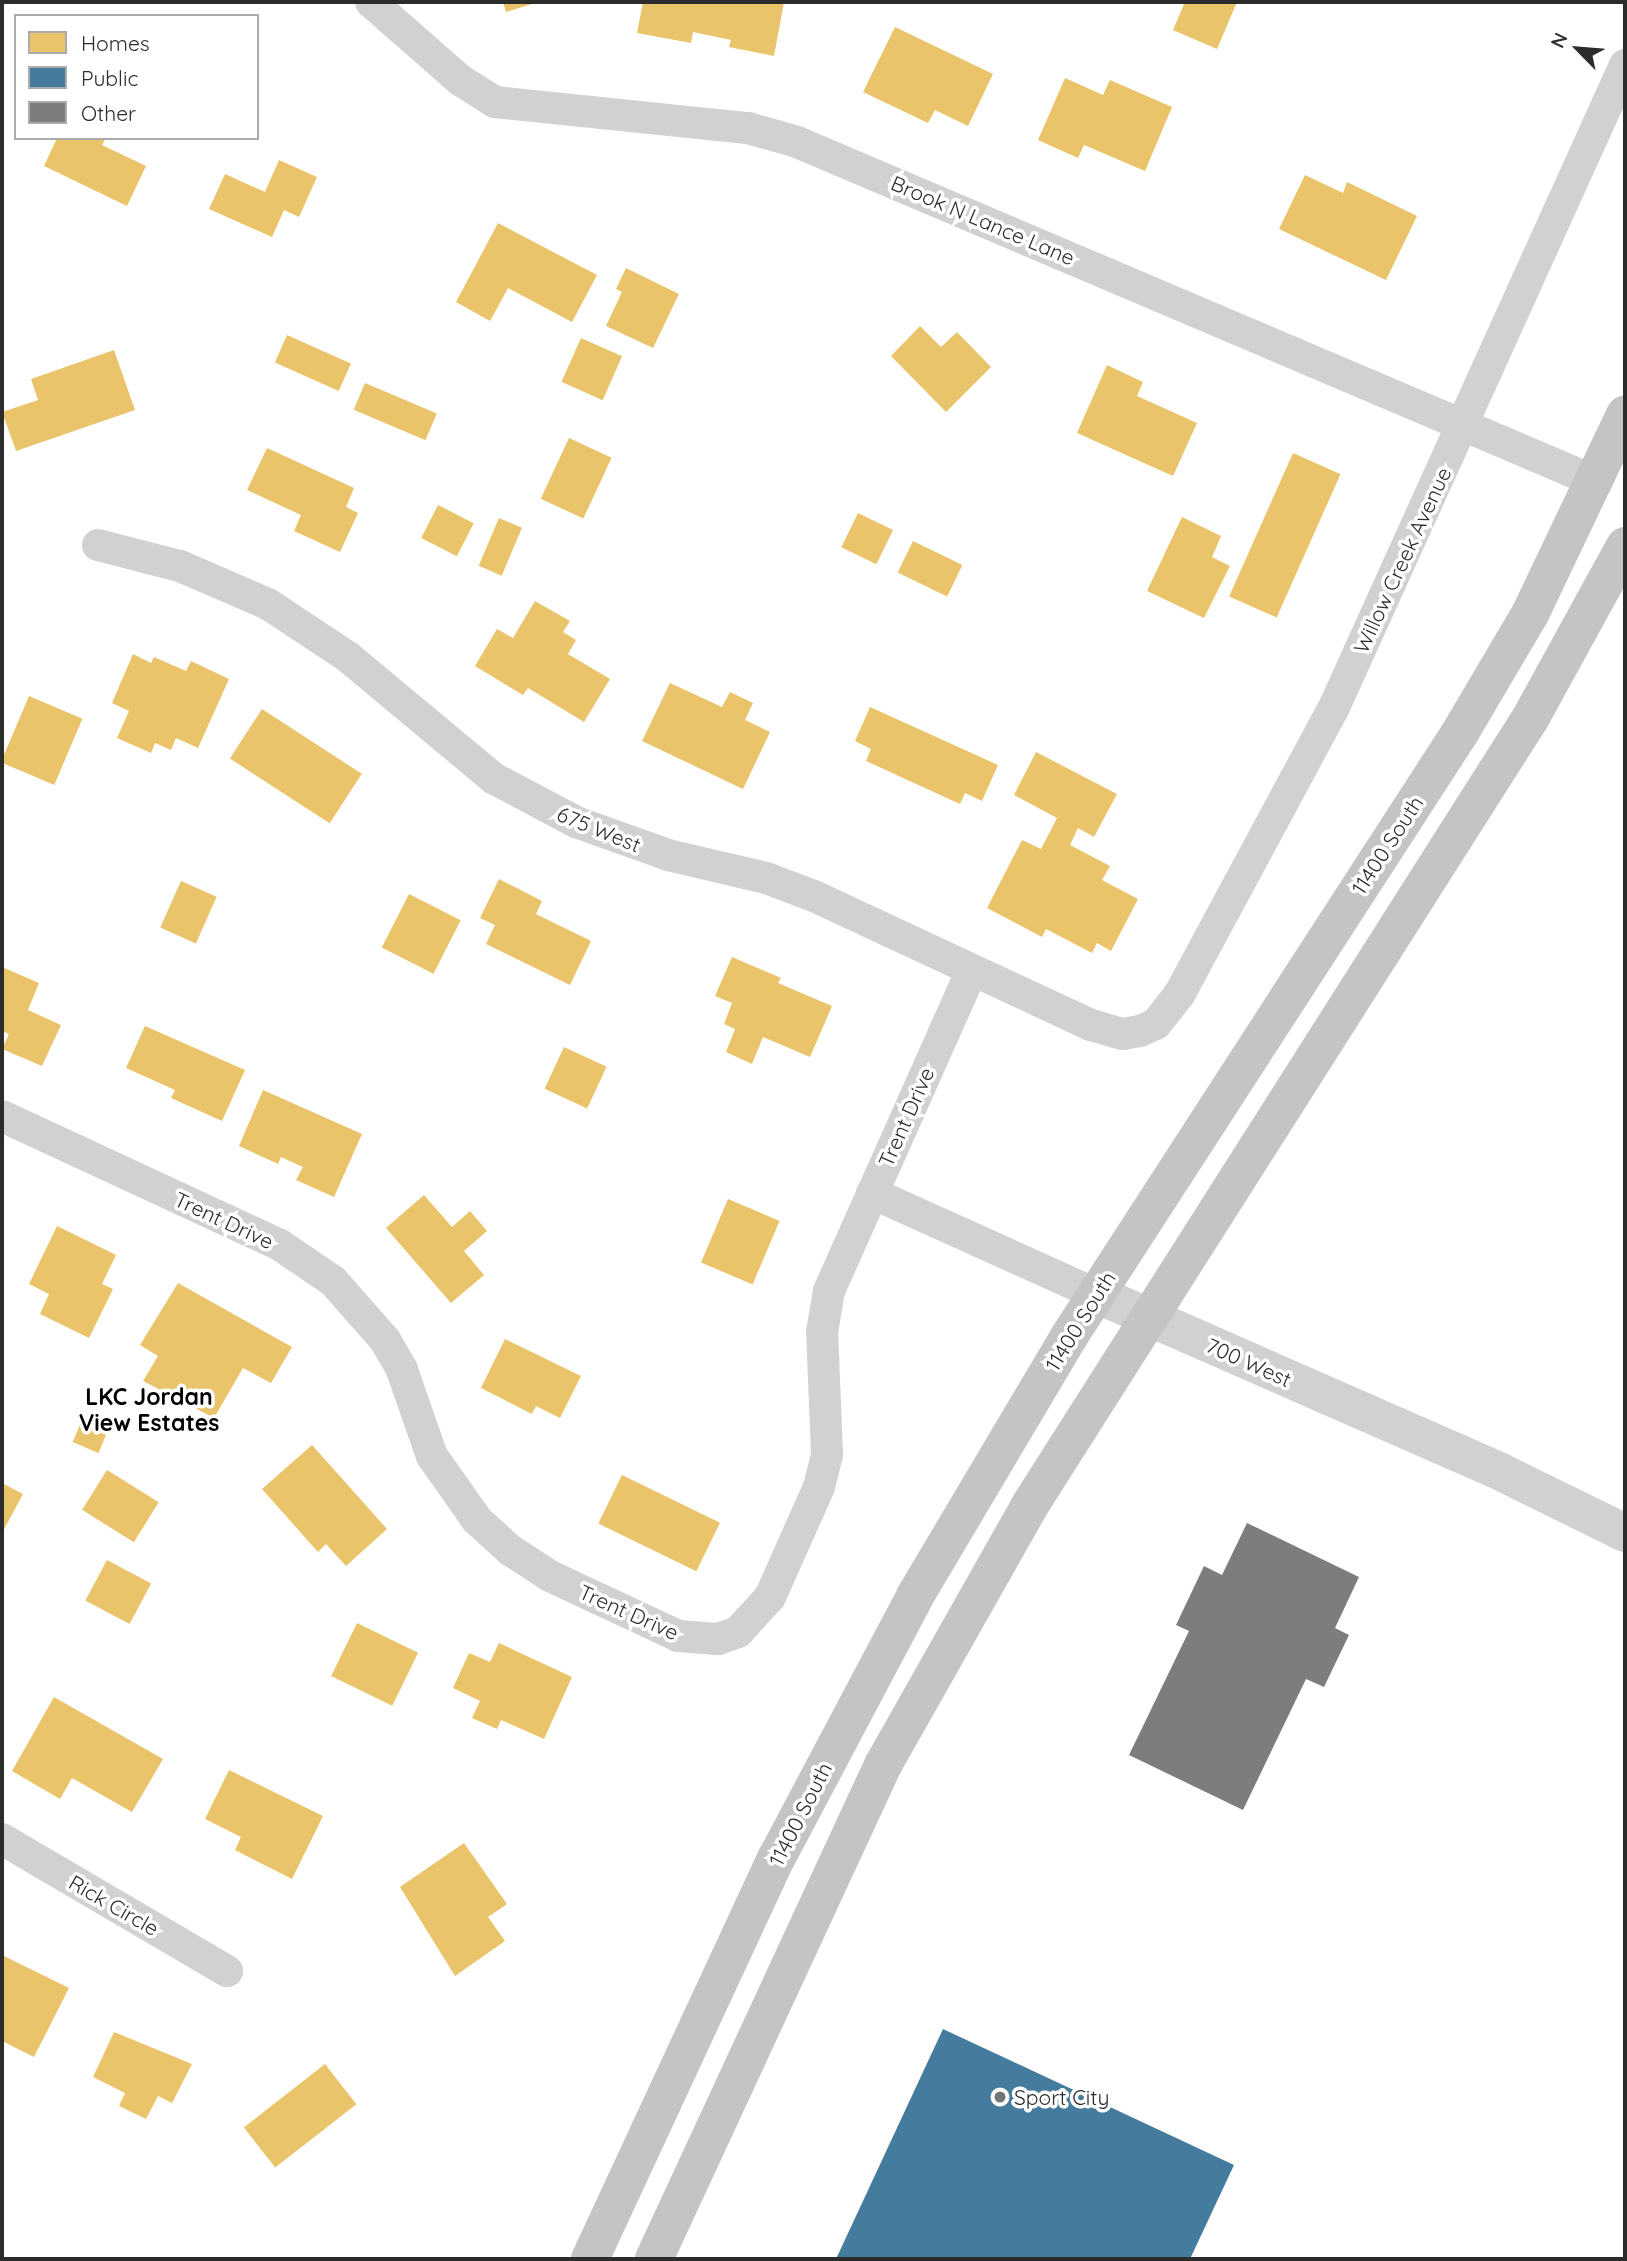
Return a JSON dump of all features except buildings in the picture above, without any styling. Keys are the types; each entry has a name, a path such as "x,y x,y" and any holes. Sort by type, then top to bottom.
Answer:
{"main road":[{"name":"11400 South","path":"590,2259 776,1857 915,1595 1096,1294 1461,731 1530,614 1597,482 1625,415"},
{"path":"654,2259 883,1765 1030,1505 1531,717 1625,546"}],"street":[{"name":"Brook N Lance Lane","path":"371,2 460,80 495,102 773,133 1464,423 1597,482"},
{"name":"Willow Creek Avenue","path":"1140,1031 1156,1024 1179,995 1274,823 1335,705 1625,65"},
{"name":"675 West","path":"99,545 180,566 268,604 348,657 456,750 534,802 621,840 766,878 814,895 1107,1032 1140,1031"},
{"name":"Trent Drive","path":"2,1115 280,1245 333,1280 385,1340 402,1370 432,1456 477,1520 510,1550 550,1576 678,1636 699,1640 738,1632 755,1617 769,1597 815,1497 827,1454 822,1332 829,1291 972,970"},
{"name":"700 West","path":"872,1193 1502,1472 1625,1533"},
{"name":"Rick Circle","path":"2,1839 227,1971"}],"place":[{"name":"Sport City","path":"1000,2097"}],"district":[{"name":"LKC Jordan View Estates","path":"149,1410"}]}
